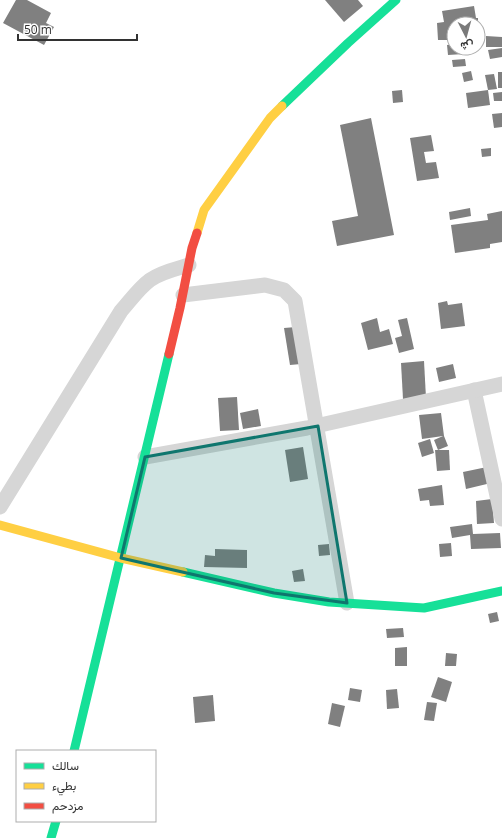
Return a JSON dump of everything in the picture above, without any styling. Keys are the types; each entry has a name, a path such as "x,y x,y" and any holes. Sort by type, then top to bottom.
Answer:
{"main road":[{"path":"74,750 183,296 192,248 204,210 270,118 348,43 396,0"},
{"path":"0,525 120,558 274,592 329,602 424,608 502,591"},
{"path":"52,838 56,822"}],"street":[{"path":"0,507 121,311 141,288 151,280 166,272 189,265"},
{"path":"183,296 265,285 284,290 295,301 318,426 347,603"},
{"path":"144,457 318,426 502,384"},
{"path":"474,390 502,519"}],"highlighted area":[{"path":"318,426 347,603 274,593 121,558 145,457"}],"building":[{"path":"16,0 27,0 51,13 46,23 54,27 44,45 3,23"},
{"path":"325,0 358,0 363,6 344,22"},
{"path":"474,6 476,16 446,16 446,40 438,40 437,23 444,22 442,11"},
{"path":"486,36 502,37 502,47 486,47"},
{"path":"502,48 502,57 490,59 488,50"},
{"path":"465,59 466,66 453,67 452,60"},
{"path":"471,71 473,80 464,82 462,73"},
{"path":"498,72 502,72 502,88 498,88"},
{"path":"494,74 497,89 488,90 485,75"},
{"path":"402,90 403,102 393,103 392,91"},
{"path":"488,90 490,105 468,108 466,93"},
{"path":"502,92 502,101 494,101 493,93"},
{"path":"502,113 502,127 494,128 492,114"},
{"path":"371,118 394,235 337,246 332,221 358,216 340,125"},
{"path":"431,135 434,151 424,152 426,163 436,162 439,178 417,181 410,138"},
{"path":"491,148 491,156 482,157 481,149"},
{"path":"470,208 471,216 450,220 449,212"},
{"path":"502,211 502,242 490,244 490,248 455,253 451,225 488,220 487,214"},
{"path":"447,301 448,305 462,303 465,326 441,329 438,303"},
{"path":"377,318 380,332 389,329 393,344 368,350 361,323"},
{"path":"407,318 414,349 399,353 395,338 402,336 398,320"},
{"path":"296,327 301,364 290,365 284,328"},
{"path":"424,361 426,398 403,399 401,363"},
{"path":"453,364 456,378 439,382 436,368"},
{"path":"237,397 239,430 220,431 218,398"},
{"path":"258,409 261,426 243,429 240,413"},
{"path":"441,413 444,436 448,446 438,450 434,440 443,436 422,439 419,415"},
{"path":"430,439 434,453 422,457 418,443"},
{"path":"303,447 308,479 290,482 285,450"},
{"path":"435,450 449,450 450,470 437,471"},
{"path":"487,467 491,483 466,489 463,472"},
{"path":"442,485 444,505 430,506 429,500 420,501 418,489"},
{"path":"492,499 494,523 477,524 476,501"},
{"path":"472,524 473,534 500,533 501,548 471,549 470,535 452,538 450,527"},
{"path":"451,543 452,556 440,557 439,544"},
{"path":"329,544 330,555 319,556 318,545"},
{"path":"215,549 247,550 247,568 204,567 205,555 215,556"},
{"path":"303,569 305,581 294,582 292,571"},
{"path":"497,612 499,621 490,623 488,614"},
{"path":"403,628 404,637 387,638 386,629"},
{"path":"407,647 407,666 395,666 395,648"},
{"path":"446,653 457,654 456,666 445,666"},
{"path":"438,677 452,682 446,702 431,697"},
{"path":"350,688 362,690 360,702 348,700"},
{"path":"397,689 399,708 387,709 386,690"},
{"path":"213,695 215,721 195,723 193,697"},
{"path":"427,702 437,703 434,721 424,720"},
{"path":"332,703 345,706 340,727 328,724"}],"traffic: fast":[{"path":"282,106 396,0"},
{"path":"74,750 169,354"},
{"path":"183,572 274,593 329,602 424,608 502,591"},
{"path":"51,838 56,822"}],"traffic: slow":[{"path":"197,233 204,210 270,118 282,106"},
{"path":"0,525 121,558 183,572"}],"traffic: jam":[{"path":"169,354 192,248 197,233"}]}
